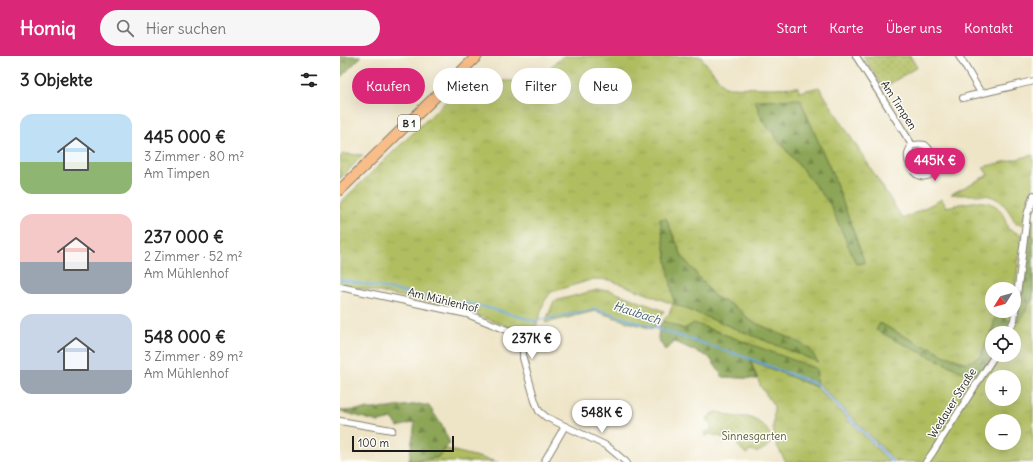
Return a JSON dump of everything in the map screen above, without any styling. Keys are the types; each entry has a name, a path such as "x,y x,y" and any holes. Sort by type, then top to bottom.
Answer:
{"main road":[{"name":"B 1","path":"340,190 445,89 477,56"}],"street":[{"name":"Am Timpen","path":"856,56 912,145"},
{"path":"959,56 981,93"},
{"path":"963,98 1033,82"},
{"name":"Am Timpen","path":"912,145 925,146 929,148 936,159 936,167 928,176 923,176 915,172 909,163 908,153 912,145"},
{"path":"1011,326 1014,320 1027,215 1033,196"},
{"name":"Am Mühlenhof","path":"340,287 467,314 528,339 523,350 522,358 539,411 546,417 607,446 626,462"},
{"name":"Wedauer Straße","path":"926,462 990,362"},
{"path":"340,421 392,430"},
{"path":"544,462 565,426"}],"green space":[{"path":"340,56 361,57 340,78"},
{"path":"563,56 700,56 725,87 798,87 799,92 819,87 903,219 942,199 946,207 983,202 996,206 1001,211 1008,229 1022,235 1016,282 985,282 985,318 1012,318 1017,321 1017,318 1021,318 1021,291 1031,217 1033,217 1033,462 896,462 817,382 663,321 669,314 673,304 610,280 594,279 551,292 544,302 537,324 530,335 461,309 340,284 340,203 443,104 503,104 503,81 511,81 511,104 571,104 571,68 550,68"},
{"path":"863,56 910,56 917,67 883,88"},
{"path":"800,99 835,180 865,263 856,264 830,204 762,120 755,100"},
{"path":"343,154 363,155 340,179 340,157"},
{"path":"1033,155 1033,188 1025,212 1023,225 1016,224 1004,205 995,198 983,195 951,194 988,175 983,167"},
{"path":"1031,217 1033,217 1033,297 1020,321 1017,321 1017,318 1021,318 1021,291"},
{"path":"666,218 682,256 714,296 737,308 751,321 809,348 818,362 674,304 660,219"},
{"path":"597,290 609,290 664,311 653,329 595,311 545,323 554,301"},
{"path":"996,318 1006,318 1011,321 1009,326 993,326"},
{"path":"663,321 684,329 694,323 817,369 816,387 750,360 757,379 723,377 709,357 675,342 665,350 658,339 659,326"},
{"path":"880,323 921,345 933,348 943,355 967,363 981,356 985,344 985,362 988,362 977,379 876,330"},
{"path":"750,360 816,387 890,462 786,462 777,446 773,429 774,406 761,387"},
{"path":"419,404 429,406 441,424 450,443 437,458 409,461 415,422 398,427 393,419 378,422 340,411 388,408"},
{"name":"Sinnesgarten","path":"718,412 736,417 749,417 758,422 766,428 770,436 771,440 769,444 757,453 752,450 746,454 737,445 740,442 710,434 706,436 704,433 712,429 708,420 709,416"},
{"path":"446,449 498,462 409,462 437,458"}],"waterway":[{"name":"Haubach","path":"340,279 422,296 477,305 535,321 596,309 745,357 816,384 893,462"}]}
